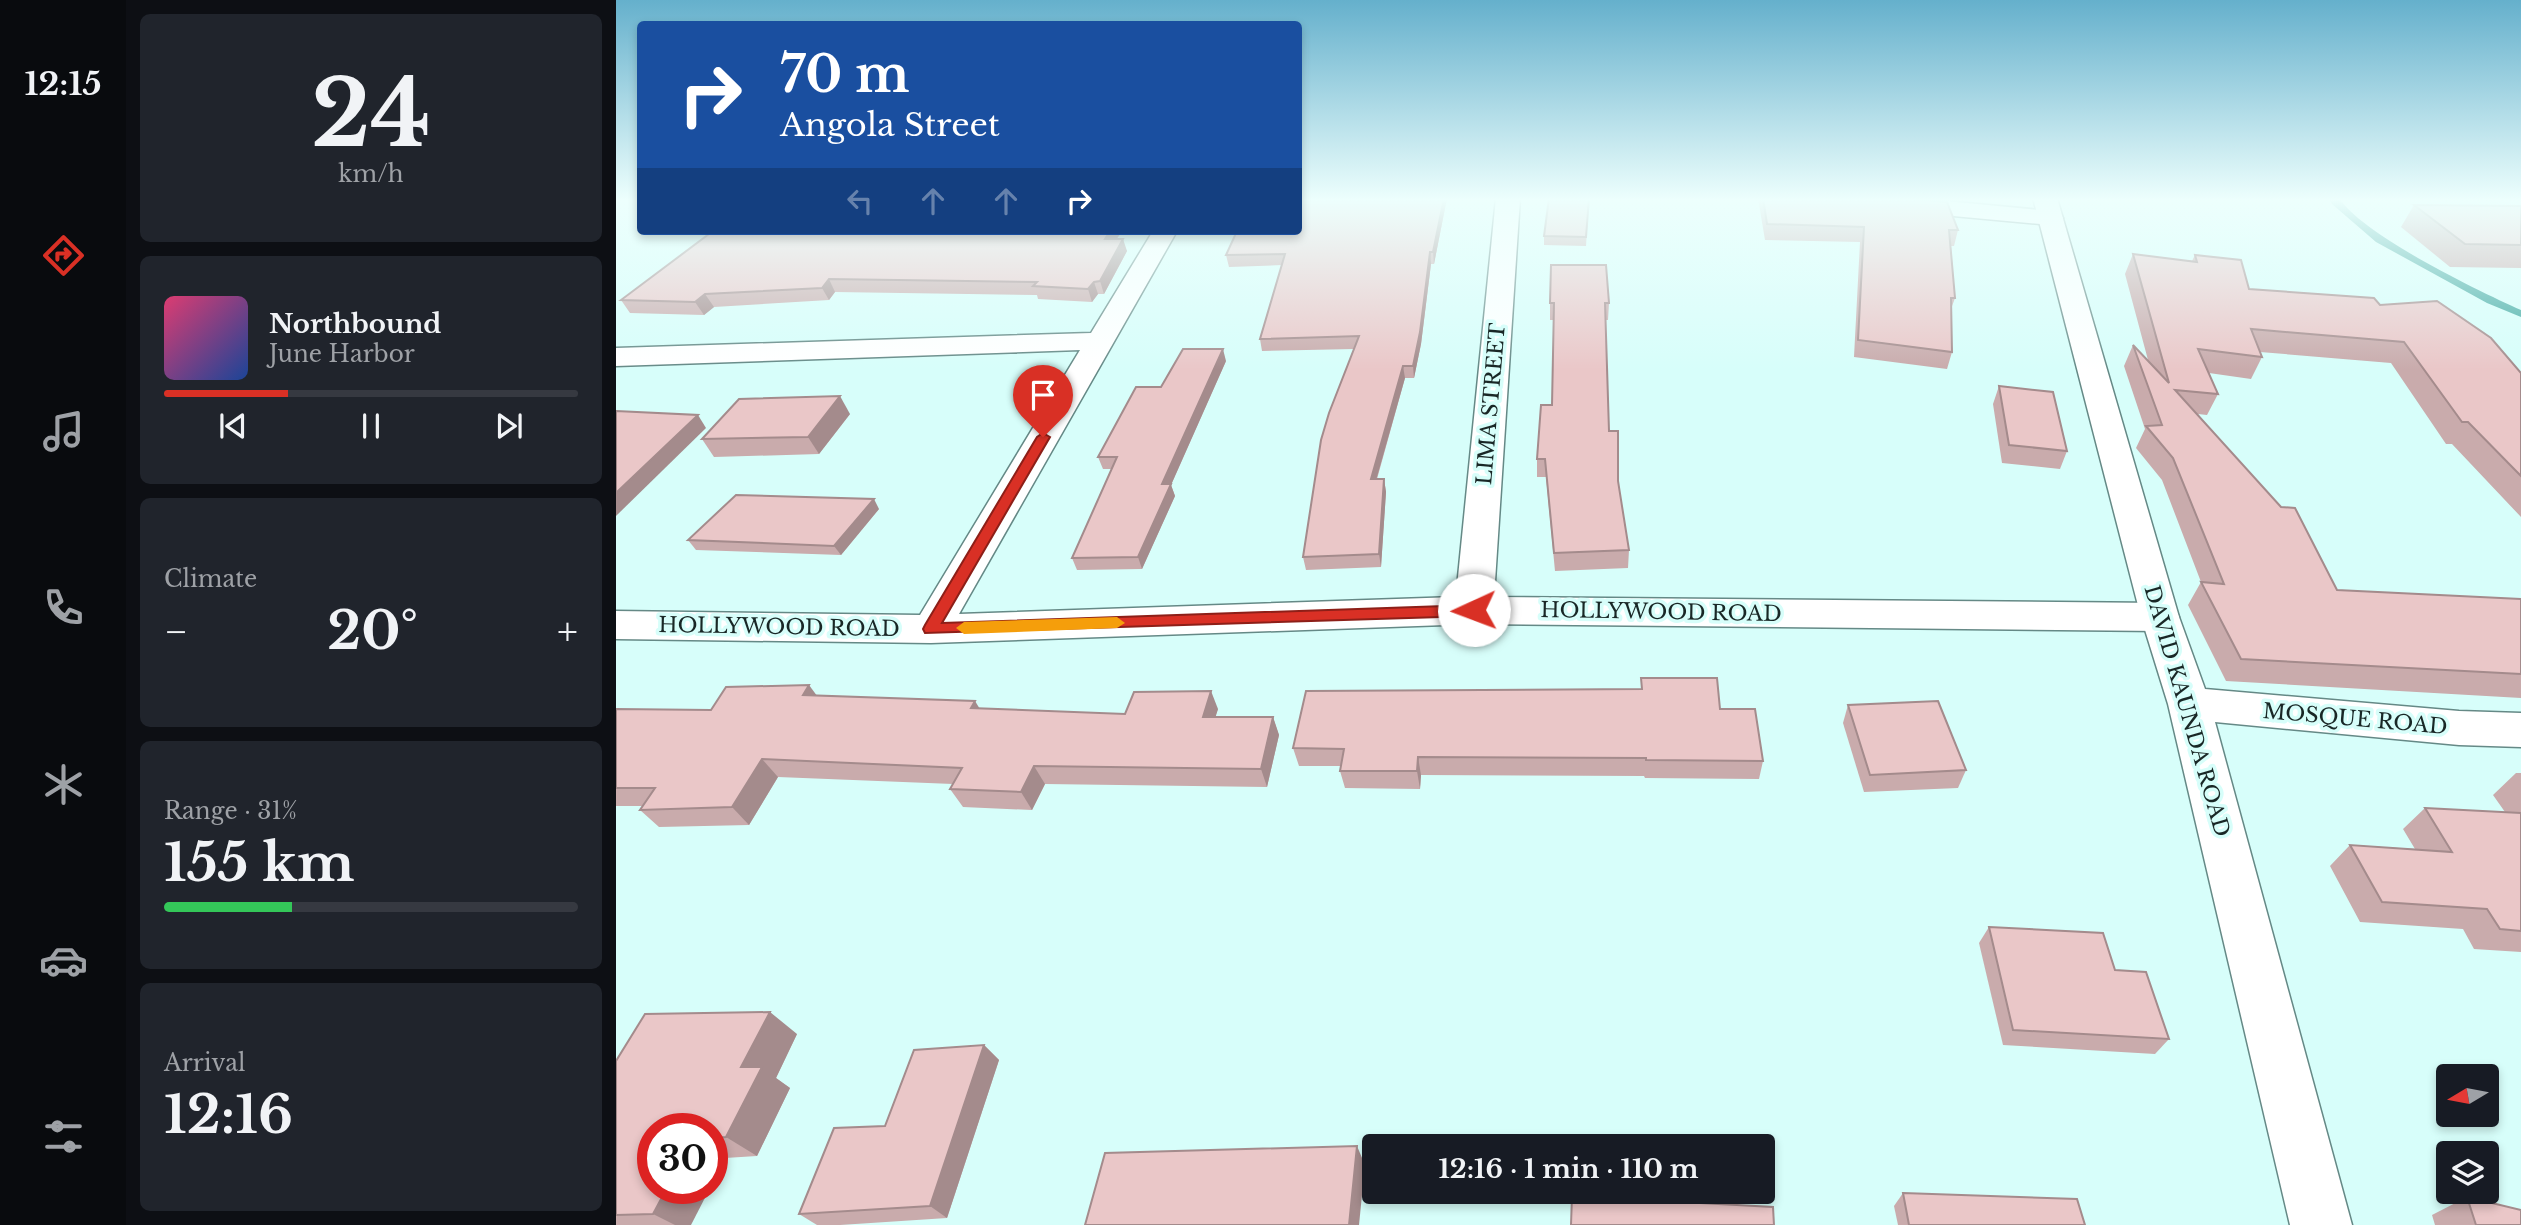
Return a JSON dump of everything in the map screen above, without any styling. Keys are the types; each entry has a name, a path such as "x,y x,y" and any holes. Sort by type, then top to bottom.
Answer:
{"street":[{"path":"931,629 1150,255"},
{"name":"LIMA STREET","path":"1474,610 1503,255"},
{"name":"DAVID KAUNDA ROAD","path":"2061,255 2160,617 2189,704 2321,1225"},
{"path":"616,357 1099,341"},
{"name":"HOLLYWOOD ROAD","path":"616,625 931,629 1474,610 2160,617"},
{"name":"MOSQUE ROAD","path":"2189,704 2459,728 2521,730"}],"building":[{"path":"681,255 1114,255 1100,281 1094,282 1088,289 1033,286 1037,282 829,279 822,288 705,294 695,302 621,300"},
{"path":"1285,255 1430,255 1413,366 1403,366 1371,479 1384,479 1379,554 1303,557 1321,440 1359,336 1260,339"},
{"path":"1863,255 1951,255 1955,298 1951,298 1952,352 1858,340"},
{"path":"2133,255 2197,262 2195,255 2241,260 2249,289 2374,298 2380,305 2437,301 2491,338 2521,373 2521,476 2468,422 2462,422 2404,342 2251,329 2262,357 2198,349 2218,394 2175,390 2281,507 2295,508 2337,590 2521,599 2521,674 2241,659 2201,582 2224,584 2173,458 2146,426 2162,425 2133,345 2169,383"},
{"path":"1551,265 1606,265 1609,303 1605,303 1609,431 1618,431 1618,481 1629,550 1554,553 1545,459 1537,459 1541,405 1552,405 1554,303 1550,303"},
{"path":"1183,349 1223,349 1162,484 1171,484 1138,557 1072,558 1117,457 1098,457 1136,387 1161,387"},
{"path":"1999,386 2053,392 2067,451 2009,445"},
{"path":"840,396 808,437 702,439 739,399"},
{"path":"616,411 698,415 616,493"},
{"path":"736,495 874,499 834,546 688,540"},
{"path":"1641,678 1717,678 1720,709 1755,709 1763,761 1418,757 1417,771 1340,771 1344,749 1293,748 1306,691 1642,689"},
{"path":"809,685 803,695 975,701 971,708 1125,714 1134,692 1211,691 1203,717 1273,717 1261,769 1034,766 1021,792 950,789 962,768 762,759 732,807 640,810 655,788 616,788 616,709 711,710 726,687"},
{"path":"1938,701 1966,770 1870,775 1848,705"},
{"path":"2425,808 2521,813 2521,931 2500,929 2487,909 2382,902 2350,845 2452,852"},
{"path":"1989,927 2103,933 2115,970 2146,972 2169,1039 2013,1030"},
{"path":"770,1012 741,1067 762,1067 728,1133 728,1113 637,1113 637,1204 658,1204 653,1214 616,1215 616,1061 645,1014"},
{"path":"984,1045 930,1206 799,1214 834,1128 885,1126 914,1050"},
{"path":"1357,1146 1349,1225 1085,1225 1105,1153"},
{"path":"1903,1193 2077,1199 2085,1225 1909,1225"},
{"path":"1572,1204 1718,1204 1773,1207 1774,1225 1571,1225"},
{"path":"2469,1204 2496,1204 2521,1210 2521,1225 2476,1225"}],"waterway":[{"path":"2408,255 2491,301 2521,314"}],"slow traffic":[{"path":"964,628 1117,623"}],"route":[{"path":"1043,437 931,629 1474,610"}]}
